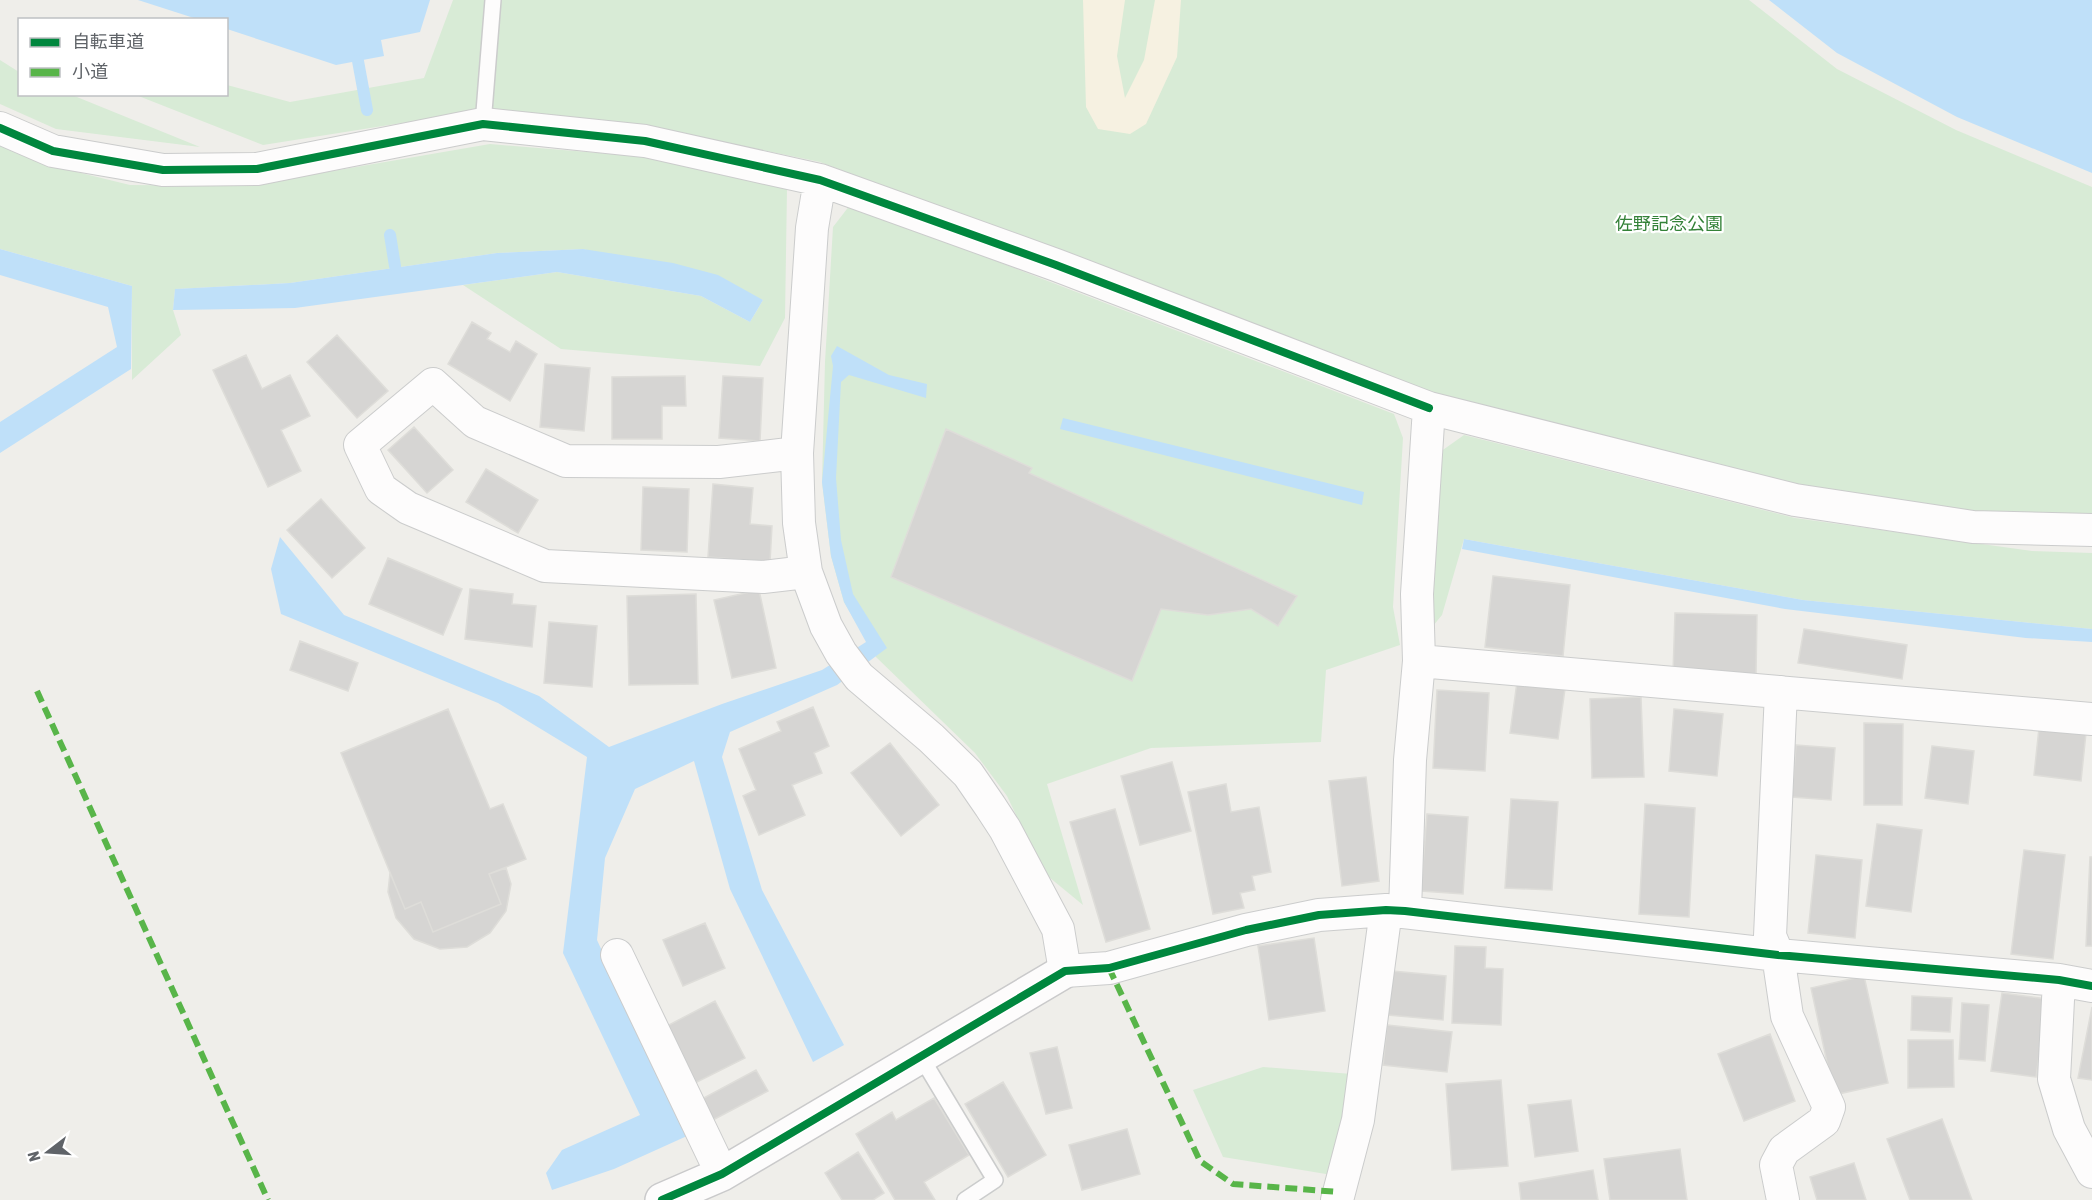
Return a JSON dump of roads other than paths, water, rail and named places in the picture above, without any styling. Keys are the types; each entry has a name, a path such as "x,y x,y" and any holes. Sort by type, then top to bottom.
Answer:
{"street":[{"path":"0,128 54,151 163,170 256,169 483,124 645,141 820,180 1056,265 1429,408 1795,500 1973,527 2092,530"},
{"path":"820,180 812,228 797,453 799,523 806,573 826,626 850,665 968,774 1005,829 1058,929 1065,970"},
{"path":"797,453 719,462 566,461 475,422 433,384 360,445 381,489 408,508 545,566 763,577 806,573"},
{"path":"1336,1200 1358,1120 1395,910 1419,661 1417,594 1429,408"},
{"path":"1419,661 2092,719"},
{"path":"1781,692 1770,936 1778,955 1787,1016 1829,1107 1824,1121 1784,1150 1776,1165 1783,1200"},
{"path":"662,1200 722,1174 1065,970 1109,968 1246,930 1319,915 1395,910 1778,955 2059,980 2092,986"},
{"path":"617,955 722,1174"},
{"path":"2059,980 2055,1079 2069,1129 2092,1172"}],"lane":[{"path":"483,124 493,0"},
{"path":"921,1057 995,1180 965,1200"}],"water":[{"path":"138,0 430,0 420,32 381,40 384,56 336,65 228,29 228,18 194,18"},
{"path":"1769,0 2092,0 2092,173 1957,117 1837,53"},
{"path":"0,249 132,286 131,369 0,453 0,422 117,347 108,307 0,275"},
{"path":"583,249 673,263 718,275 763,300 750,322 701,296 557,272 295,308 173,310 175,289 290,283 497,253"},
{"path":"837,346 889,375 927,384 926,398 849,375 841,382 836,478 841,540 853,594 887,648 837,685 730,732 722,757 762,890 844,1045 813,1062 730,889 694,761 635,789 605,858 597,940 687,1136 614,1169 552,1190 546,1173 562,1150 640,1115 563,953 587,757 498,703 281,614 271,569 280,537 344,615 539,696 609,747 722,704 822,670 866,642 844,602 831,556 822,482 833,366 831,356"},
{"path":"1063,418 1364,492 1362,505 1060,429"},
{"path":"1464,539 1803,600 2092,629 2092,642 2026,638 1785,609 1462,549"}],"waterway":[{"path":"358,61 367,110"},
{"path":"390,235 395,266"}],"park label":[{"name":"佐野記念公園","path":"1669,224"}]}
